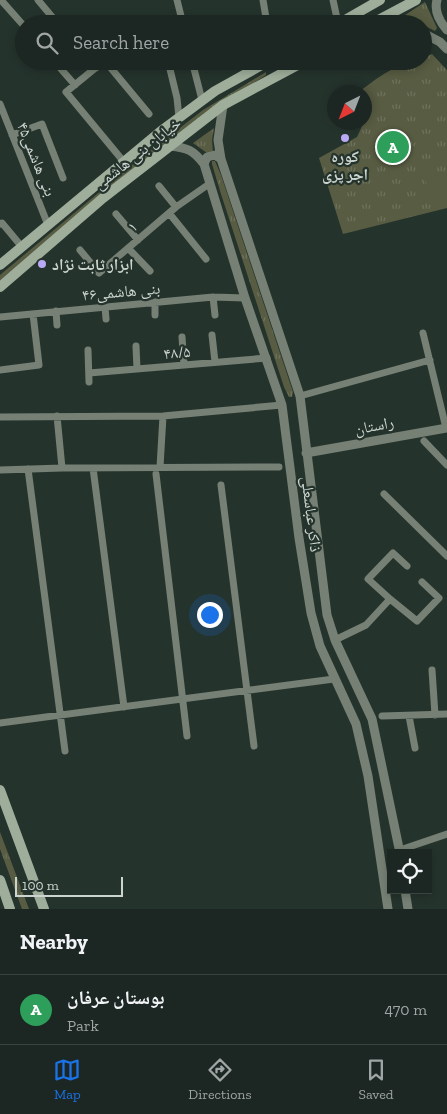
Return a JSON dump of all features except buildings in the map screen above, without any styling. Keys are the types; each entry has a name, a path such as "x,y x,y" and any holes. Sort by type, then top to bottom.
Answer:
{"main road":[{"path":"352,15 370,3 380,0"},
{"path":"388,15 416,0"},
{"name":"خیابان بنی هاشمی","path":"0,265 202,100 214,91 254,70"},
{"path":"276,70 279,76"},
{"name":"خیابان بنی هاشمی","path":"0,287 103,198 223,105 289,70"},
{"path":"0,790 44,909"},
{"path":"0,880 10,909"}],"street":[{"path":"1,0 15,16"},
{"path":"38,0 50,15"},
{"path":"177,0 181,15"},
{"path":"263,0 266,15"},
{"path":"333,0 336,15"},
{"path":"437,0 435,6 441,23 447,32 439,37 440,42"},
{"path":"432,38 447,49"},
{"path":"62,70 75,85"},
{"path":"94,70 66,92 124,162"},
{"path":"112,70 149,114"},
{"path":"170,70 178,98 179,118"},
{"path":"194,70 202,100"},
{"name":"بنی هاشمی۴۵","path":"0,104 48,224"},
{"name":"ذاکر عباسعلی","path":"223,105 218,140 221,159 300,396 327,615 335,640 372,719 400,849"},
{"path":"12,135 42,124 63,178"},
{"path":"170,146 185,147 195,153 204,164 207,157 215,155 221,159"},
{"name":"ذاکر عباسعلی","path":"204,164 245,298 282,405 299,538 311,612 320,646 356,724 368,776 388,909"},
{"name":"۱","path":"80,250 99,273 176,207 209,184"},
{"path":"159,186 176,207"},
{"path":"116,214 138,240"},
{"path":"169,214 206,259"},
{"path":"1,224 22,247"},
{"path":"128,248 150,270"},
{"path":"213,297 215,315"},
{"name":"بنی هاشمی۴۶","path":"0,317 213,297 245,298"},
{"path":"155,302 155,315"},
{"path":"105,307 106,319"},
{"path":"56,312 57,324"},
{"path":"0,370 40,365 33,314"},
{"path":"423,333 447,428"},
{"path":"212,335 215,362"},
{"path":"182,337 184,365"},
{"path":"136,346 137,369"},
{"path":"88,350 89,382"},
{"name":"۴۸/۵","path":"89,373 267,358"},
{"path":"300,396 430,360"},
{"path":"0,417 162,416 282,405"},
{"path":"57,416 62,468"},
{"path":"162,416 158,471 187,736"},
{"name":"راستان","path":"306,454 447,428"},
{"path":"424,441 447,465"},
{"path":"0,470 93,468 158,471 279,467"},
{"path":"93,468 124,707"},
{"path":"28,469 65,751"},
{"path":"220,485 254,746"},
{"path":"384,494 447,556"},
{"path":"299,538 317,536"},
{"path":"407,566 393,553 368,579 417,621 439,598 422,582"},
{"path":"335,640 366,625 390,598"},
{"path":"432,670 435,715"},
{"path":"0,723 334,679"},
{"path":"382,716 447,714"},
{"path":"408,716 415,748"},
{"path":"406,849 447,834"},
{"path":"406,894 408,909"}],"green space":[{"path":"425,2 431,15 405,15"},
{"path":"432,17 437,28 435,31 432,30"},
{"path":"432,54 447,70 447,208 343,234 319,158 357,137 360,130 372,130 372,85 368,85 391,70 432,70"},
{"path":"266,72 266,75 217,107 0,281 0,275 127,169 203,110"},
{"path":"214,128 212,140 213,153 207,153 193,143"},
{"path":"212,161 215,161 221,175 293,392 292,397 289,397 284,387"},
{"path":"447,172 447,205 435,209 425,179"},
{"path":"0,832 29,909 22,909 0,849"}],"place":[{"name":"کوره اجر پزی","path":"345,138"},
{"name":"بوستان عرفان","path":"393,147"},
{"name":"ابزار ثابت نژاد","path":"42,264"}]}
